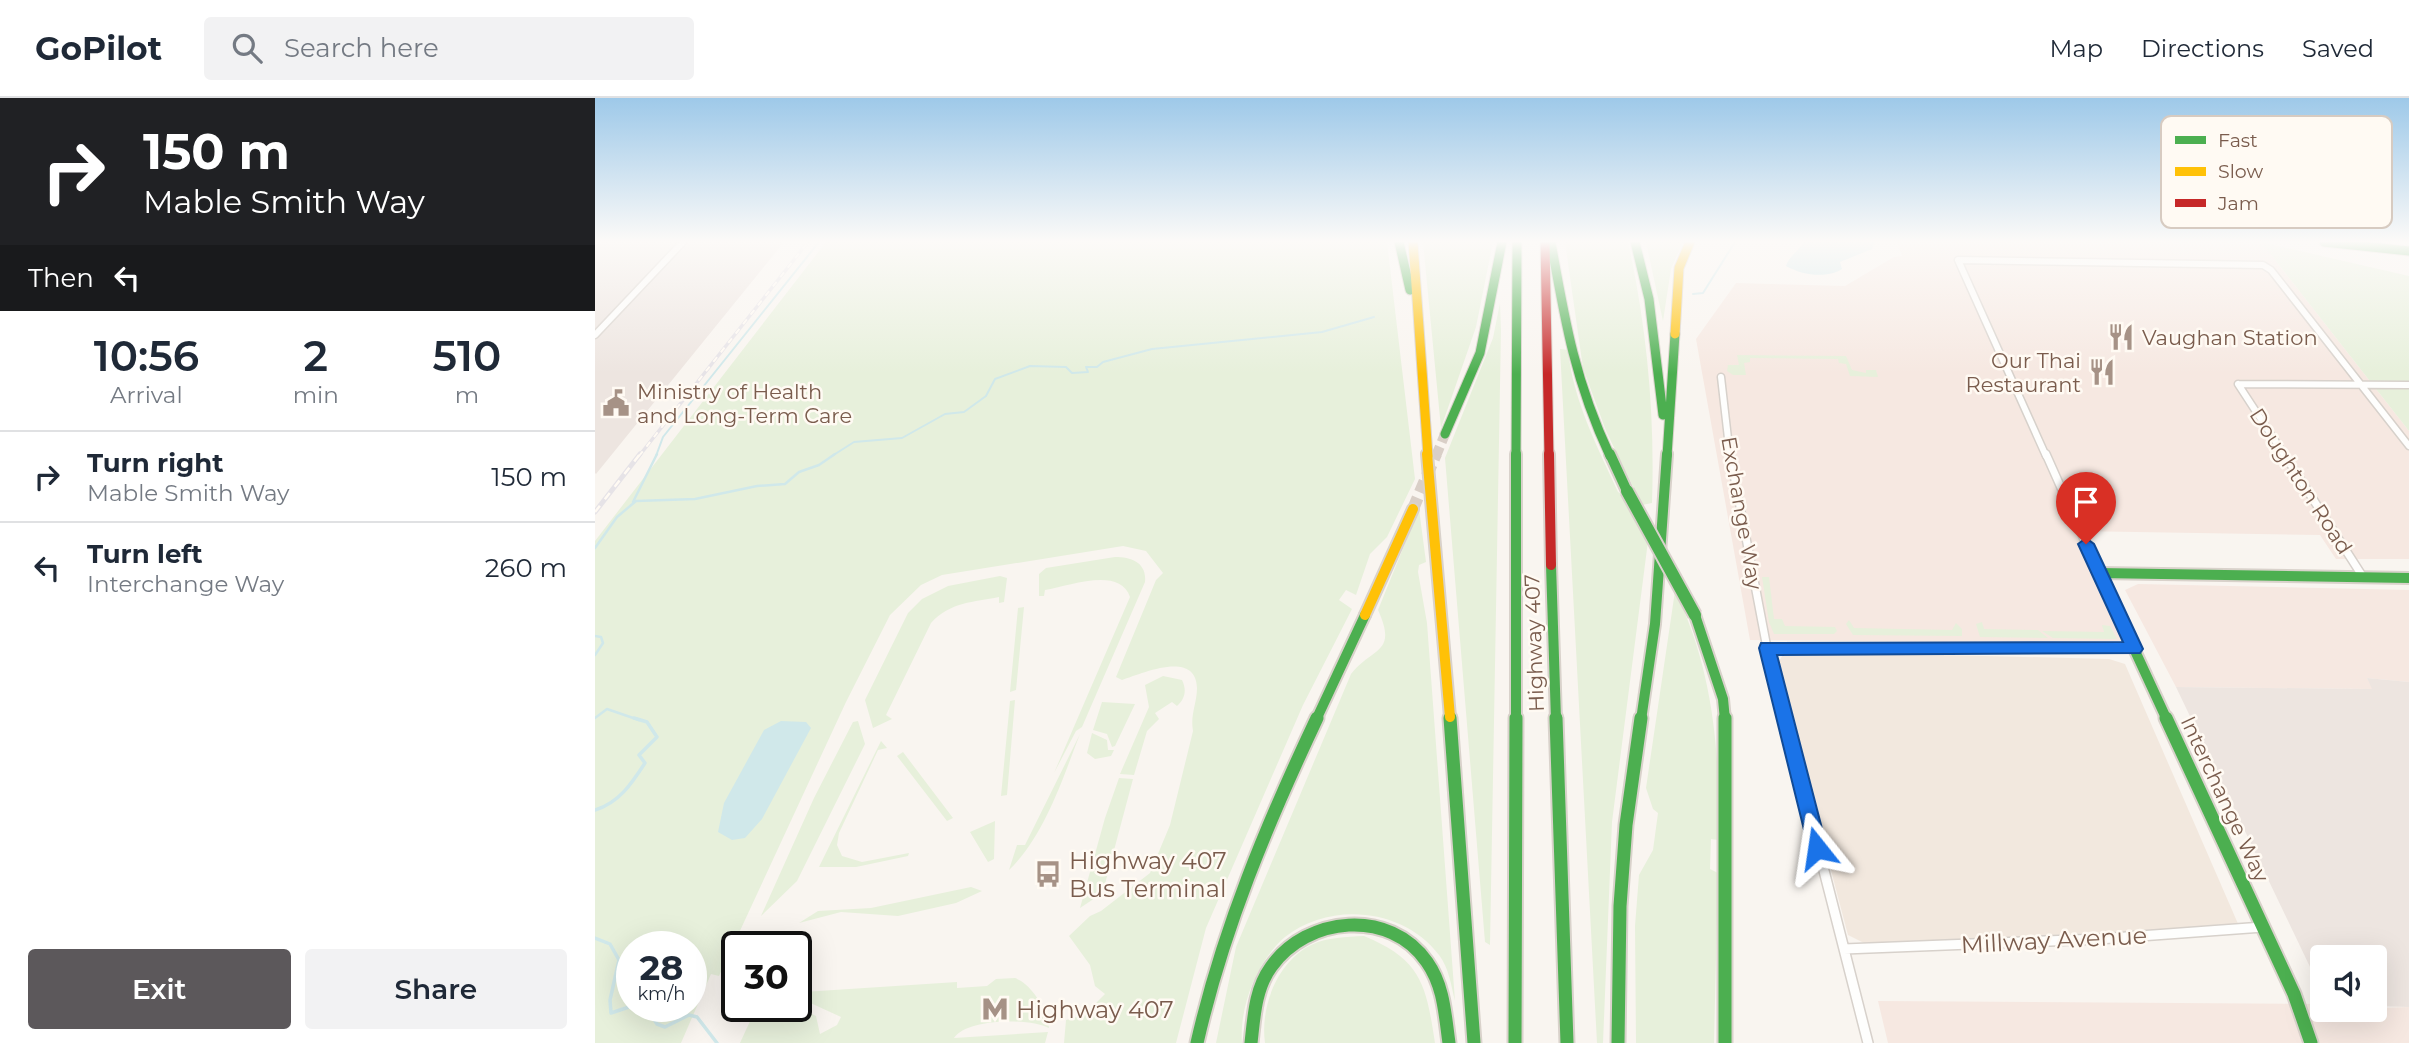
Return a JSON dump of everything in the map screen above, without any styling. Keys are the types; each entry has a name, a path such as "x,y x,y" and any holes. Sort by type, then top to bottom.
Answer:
{"main road":[{"path":"1408,286 1416,322"},
{"path":"1415,286 1461,838 1474,1043"},
{"path":"1445,434 1481,353 1494,286"},
{"name":"Highway 407","path":"1515,1043 1517,286"},
{"name":"Highway 407","path":"1546,286 1551,585 1567,1043"},
{"path":"1559,286 1571,354 1589,411 1627,491 1695,615 1723,699 1727,747 1725,1043"},
{"path":"1644,286 1655,342 1666,433"},
{"path":"1618,1043 1620,905 1626,825 1654,624 1664,513 1666,433 1678,286"},
{"path":"1197,1043 1201,1014 1225,932 1289,781 1413,509"},
{"path":"2099,573 2409,578"},
{"name":"Interchange Way","path":"2099,573 2264,927 2294,994 2311,1043"},
{"path":"1251,1043 1252,1006 1258,990 1278,959 1306,935 1333,925 1361,922 1389,928 1422,952 1435,971 1442,994 1449,1043"}],"street":[{"path":"595,335 641,286"},
{"name":"Interchange Way","path":"1970,286 2099,573"},
{"name":"Interchange Way","path":"2284,286 2360,384"},
{"name":"Exchange Way","path":"1721,377 1730,456 1767,648 1868,1043"},
{"name":"Doughton Road","path":"2360,384 2238,384 2363,578"},
{"path":"2360,384 2409,385"},
{"path":"2360,384 2409,446"},
{"path":"1767,648 2134,649"},
{"name":"Millway Avenue","path":"1844,949 2099,939 2264,927"}],"shaded area":[{"path":"595,286 748,286 596,474 595,473"},
{"path":"1734,286 2296,286 2409,431 2409,559 2336,559 2320,535 2075,531 2126,644 1750,640 1696,339"},
{"path":"2138,584 2409,590 2409,682 2367,678 2373,689 2176,687 2125,590"},
{"path":"1785,651 2109,659 2125,664 2239,926 1866,944 1848,935 1777,665"},
{"path":"2367,678 2409,682 2409,1007 2387,1006 2387,945 2310,945 2310,967 2176,687 2372,689"},
{"path":"1878,1001 2310,1004 2310,1022 2387,1022 2387,1008 2409,1007 2409,1043 1888,1043"}],"green space":[{"path":"792,286 1392,286 1415,479 1387,537 1370,554 1356,595 1346,590 1339,600 1352,609 1303,705 1206,928 1176,1043 1064,1043 1066,1020 1084,1015 1105,994 1095,986 1090,965 1069,936 1090,916 1101,911 1150,873 1170,825 1193,731 1197,688 1194,676 1188,669 1166,667 1122,680 1116,677 1156,580 1163,573 1146,551 1123,546 942,575 921,585 890,615 846,702 740,931 721,931 719,976 711,974 707,983 707,931 616,931 616,1022 690,1022 681,1043 595,1043 595,541"},
{"path":"1427,286 1484,286 1476,327 1441,428"},
{"path":"1571,286 1636,286 1648,371 1652,503 1642,505 1606,431 1583,368"},
{"path":"1655,286 1668,286 1663,321"},
{"path":"2296,286 2409,286 2409,431"},
{"path":"1500,303 1490,945 1485,942 1445,458 1493,338"},
{"path":"1560,349 1568,350 1580,405 1618,492 1623,495 1648,541 1612,822 1603,1043 1597,1043"},
{"path":"1737,355 1846,356 1852,370 1866,373 1866,370 1876,370 1878,377 1850,376 1846,364 1839,363 1838,359 1750,358 1750,362 1744,363 1746,375 1733,375 1727,371 1728,365 1739,365"},
{"path":"1419,509 1426,562 1419,565 1418,572 1427,623 1455,1001 1445,965 1424,939 1407,927 1387,919 1344,914 1303,926 1275,947 1258,972 1247,1000 1242,1043 1216,1043 1236,947 1351,674 1384,642 1383,624 1378,610"},
{"path":"1115,557 1137,562 1144,570 1145,582 1082,727 1076,731 1054,773 1130,597 1116,582 1105,580 1080,582 1045,590 1044,596 1039,596 1039,574 1046,568"},
{"path":"1000,576 1007,578 1004,602 999,603 999,597 963,604 946,611 931,623 886,715 892,719 873,728 865,700 908,613 922,599 948,586"},
{"path":"1762,577 1769,577 1774,619 1782,619 1785,626 1835,627 1837,631 1834,634 1774,634 1769,622"},
{"path":"1675,591 1688,620 1706,681 1716,745 1718,840 1711,839 1710,869 1718,873 1714,1043 1636,1043 1635,926 1639,875 1653,850 1658,813 1653,809 1646,788"},
{"path":"1024,607 1016,690 1010,692 1018,608"},
{"path":"1849,620 1854,628 1952,630 1956,623 1962,629 1962,636 1853,635 1846,624"},
{"path":"1982,622 1984,629 2038,630 2048,638 1980,637 1976,624"},
{"path":"2102,625 2110,626 2117,639 2053,638 2042,631 2104,632"},
{"path":"1163,676 1182,680 1185,691 1182,700 1177,706 1172,702 1155,713 1159,719 1147,731 1134,775 1120,774 1149,707 1145,685"},
{"path":"1015,700 1007,795 1001,796 1010,701"},
{"path":"1102,702 1135,704 1115,746 1112,747 1107,734 1093,730"},
{"path":"858,721 865,744 797,881 761,916 814,798 853,722"},
{"path":"1092,733 1107,740 1108,750 1114,750 1111,756 1095,759 1087,753"},
{"path":"1080,734 1043,824 1022,856 1009,870 1017,845 1025,845"},
{"path":"881,741 887,748 878,750 839,833 837,845 842,856 862,862 909,853 908,856 856,867 819,867"},
{"path":"903,752 953,818 947,821 897,756"},
{"path":"1119,778 1133,779 1105,884 1098,896 1080,908 1105,818"},
{"path":"995,821 994,859 988,862 970,832"},
{"path":"971,887 982,891 956,903 898,916 841,912 799,923 818,911 871,908"},
{"path":"1364,936 1398,955 1410,965 1418,977 1428,1005 1435,1043 1265,1043 1268,1001 1280,974 1289,962 1317,942"},
{"path":"1015,978 1027,986 1038,998 1049,1028 1014,1021 984,1023 961,1031 954,1038 1048,1032 1045,1043 740,1043 750,1022 812,1022 812,1014 816,1016 820,1034 837,1025 841,1017 812,1004 812,991 957,982 957,988 987,986 996,979"}],"water":[{"path":"781,721 806,722 811,728 762,819 745,838 732,840 718,832 724,803 764,730"}],"waterway":[{"path":"656,456 663,437 784,286"},
{"path":"1693,294 1703,293 1707,286"},
{"path":"833,455 854,442 902,438 945,414 964,412 986,396 995,379 1030,366 1066,367 1072,373 1088,372 1086,367 1097,367 1103,362 1152,349 1322,332 1374,317"},
{"path":"595,548 617,517 636,501 695,499 757,486 785,484 799,472 819,465 833,455"},
{"path":"633,502 656,456"},
{"path":"595,636 601,637 603,643 595,655"},
{"path":"595,718 607,709 639,720"},
{"path":"595,810 611,803 630,785 645,763 639,755 657,737 647,722 634,718"},
{"path":"595,938 610,944 616,955"},
{"path":"616,973 610,1000 611,1013 616,1011"},
{"path":"656,1022 665,1027 675,1022"},
{"path":"701,1022 717,1043"}],"tunnel":[{"path":"1436,456 1445,434"},
{"path":"1413,509 1436,454"}],"railway":[{"path":"639,456 773,286"},
{"path":"595,512 640,454"}],"traffic: fast":[{"path":"1409,286 1410,290"},
{"path":"1445,434 1480,353 1493,286"},
{"path":"1515,1043 1517,286"},
{"path":"1559,286 1571,354 1589,411 1627,491"},
{"path":"1646,286 1663,415"},
{"path":"1618,1043 1620,906 1626,825 1655,624 1675,334"},
{"path":"1627,491 1695,615"},
{"path":"1551,565 1567,1043"},
{"path":"2311,1043 2294,994 2264,927 2099,573 2409,578"},
{"path":"1197,1043 1209,989 1245,880 1292,771 1365,615"},
{"path":"1695,615 1723,699 1727,747 1725,1043"},
{"path":"1450,717 1474,1043"},
{"path":"1251,1043 1257,998 1265,977 1278,958 1298,941 1320,930 1344,925 1367,925 1389,931 1409,943 1426,961 1441,992 1449,1043"}],"traffic: slow":[{"path":"1415,286 1450,717"},
{"path":"1675,334 1678,286"},
{"path":"1365,615 1413,509"}],"traffic: jam":[{"path":"1546,286 1551,565"}],"place":[{"name":"Vaughan Station","path":"2121,337"},
{"name":"Our Thai Restaurant","path":"2102,372"},
{"name":"Ministry of Health and Long-Term Care","path":"616,403"},
{"name":"Highway 407 Bus Terminal","path":"1048,874"},
{"name":"Highway 407","path":"995,1009"}],"route":[{"path":"1817,848 1767,648 2134,649 2086,544"}]}
